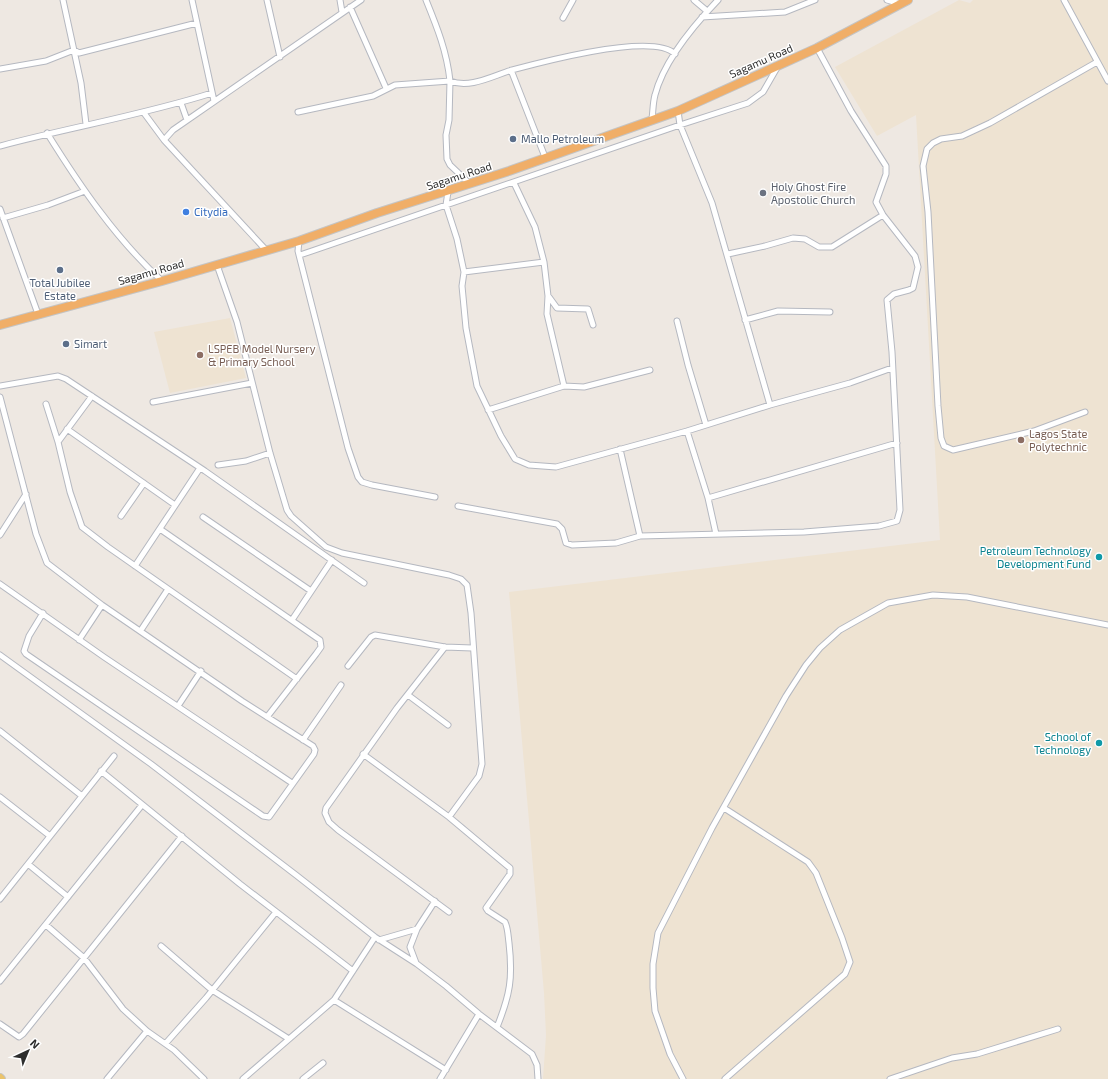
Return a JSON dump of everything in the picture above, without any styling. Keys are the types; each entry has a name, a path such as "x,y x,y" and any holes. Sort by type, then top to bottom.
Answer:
{"highway":[{"name":"Sagamu Road","path":"0,325 162,281 300,241 377,213 448,192 678,111 817,48 905,2"}],"street":[{"path":"63,0 81,83 86,124"},
{"path":"192,0 214,101"},
{"path":"267,0 280,57"},
{"path":"340,0 342,12"},
{"path":"164,140 173,130 187,120 361,0"},
{"path":"426,0 440,32 448,61 450,81 449,120 446,135 447,159 450,165 470,184"},
{"path":"563,18 573,0"},
{"path":"694,0 707,11"},
{"path":"652,119 658,88 667,68 691,29 718,0"},
{"path":"702,17 785,12 815,0"},
{"path":"887,0 905,2"},
{"path":"1064,0 1108,81"},
{"path":"350,7 386,88"},
{"path":"74,50 79,53 197,23"},
{"path":"298,112 373,96 386,88 401,84 450,81 457,84 468,83 511,70 573,56 640,46 664,47 675,54"},
{"path":"458,506 556,524 562,529 566,543 572,545 616,543 640,536 664,537 804,532 879,526 897,521 900,510 897,443 892,352 887,300 894,294 913,288 916,282 918,267 915,256 883,215 876,202 886,166 851,111 817,48"},
{"path":"0,69 46,61 74,50"},
{"path":"1085,412 1034,431 953,450 944,446 941,438 938,406 928,212 923,166 927,149 933,143 941,139 962,136 990,123 1097,62"},
{"path":"300,255 748,103 763,92 778,66"},
{"path":"511,70 545,157"},
{"path":"0,146 86,124 144,113 212,93"},
{"path":"181,102 187,120"},
{"path":"678,111 680,125 712,203 728,254 745,320 770,405"},
{"path":"144,113 164,140 266,250"},
{"path":"47,133 85,191 144,264 162,281"},
{"path":"514,183 533,219 544,262 548,296 547,314 564,386"},
{"path":"3,218 48,205 85,191"},
{"path":"448,192 446,205 457,239 464,272 462,286 469,343 477,386 511,454 520,462 529,465 556,467 687,431 770,405 850,383 892,368"},
{"path":"0,209 38,314"},
{"path":"728,254 793,238 805,239 820,247 832,247 883,215"},
{"path":"300,241 298,251 348,448 358,477 362,482 372,485 435,497"},
{"path":"464,272 544,262"},
{"path":"217,265 237,322 270,453 287,510 291,516 326,547 342,553 449,575 465,581 471,613 472,648 482,764 479,776 449,817"},
{"path":"548,296 557,308 588,309 593,325"},
{"path":"745,320 778,311 830,312"},
{"path":"677,322 706,425"},
{"path":"488,410 564,386 591,386 650,370"},
{"path":"0,386 58,376 66,379 200,468 364,583"},
{"path":"153,402 252,383"},
{"path":"58,442 92,396"},
{"path":"0,397 36,534 47,564 102,604 303,740 315,750 314,754 269,817 266,817 115,716 24,651 29,636 43,613"},
{"path":"46,404 58,442 70,492 82,527 135,566 297,679"},
{"path":"67,429 175,505"},
{"path":"687,431 708,498 716,534"},
{"path":"708,498 897,443"},
{"path":"620,449 640,536"},
{"path":"218,465 246,461 270,453"},
{"path":"135,566 200,468"},
{"path":"121,516 144,483"},
{"path":"0,535 26,494"},
{"path":"204,517 311,591"},
{"path":"160,529 292,620 321,643 321,647 267,717"},
{"path":"292,620 332,560"},
{"path":"0,584 43,613 79,640 292,783"},
{"path":"141,630 168,589"},
{"path":"683,1079 670,1054 655,1010 653,988 655,948 658,933 671,905 786,696 806,665 820,648 840,630 888,603 933,595 967,597 1108,625"},
{"path":"79,640 102,604"},
{"path":"348,666 371,637 375,635 445,647 472,648"},
{"path":"445,647 363,754 326,808 326,818 338,830 449,912"},
{"path":"0,655 151,764 377,939 417,964 446,986 536,1059 538,1079"},
{"path":"178,706 201,671"},
{"path":"303,740 341,685"},
{"path":"408,695 448,725"},
{"path":"0,731 82,796"},
{"path":"363,754 449,817 510,868 510,874 486,908 488,911 505,922 512,977 507,1004 497,1027"},
{"path":"0,898 114,756"},
{"path":"102,771 142,805 276,912 353,971"},
{"path":"0,797 50,836"},
{"path":"0,981 142,805"},
{"path":"724,808 808,862 816,873 850,962 845,974 726,1079"},
{"path":"0,1024 15,1036 18,1037 23,1034 182,836"},
{"path":"28,864 68,897"},
{"path":"417,964 410,947 417,929 435,901"},
{"path":"166,1043 276,912"},
{"path":"46,924 84,958 123,1009 148,1031 166,1043 204,1079"},
{"path":"243,1079 334,1000 377,939 417,929"},
{"path":"161,946 212,990 289,1039"},
{"path":"334,1000 446,1070"},
{"path":"440,1079 479,1014"},
{"path":"890,1079 952,1058 977,1054 1058,1029"},
{"path":"107,1079 148,1031"},
{"path":"303,1079 323,1063"}],"shaded area":[{"name":"Lagos State Polytechnic","path":"959,0 970,3 973,0 1108,0 1108,1079 543,1079 546,1035 544,993 509,592 940,540 916,115 877,136 835,67"},
{"name":"LSPEB Model Nursery & Primary School","path":"230,318 246,378 170,393 154,332"}],"place":[{"name":"Mallo Petroleum","path":"513,139"},
{"name":"Holy Ghost Fire Apostolic Church","path":"763,193"},
{"name":"Citydia","path":"186,212"},
{"name":"Total Jubilee Estate","path":"60,270"},
{"name":"Simart","path":"66,344"},
{"name":"LSPEB Model Nursery & Primary School","path":"200,355"},
{"name":"Lagos State Polytechnic","path":"1021,440"},
{"name":"Petroleum Technology Development Fund","path":"1099,557"},
{"name":"School of Technology","path":"1099,743"}]}
